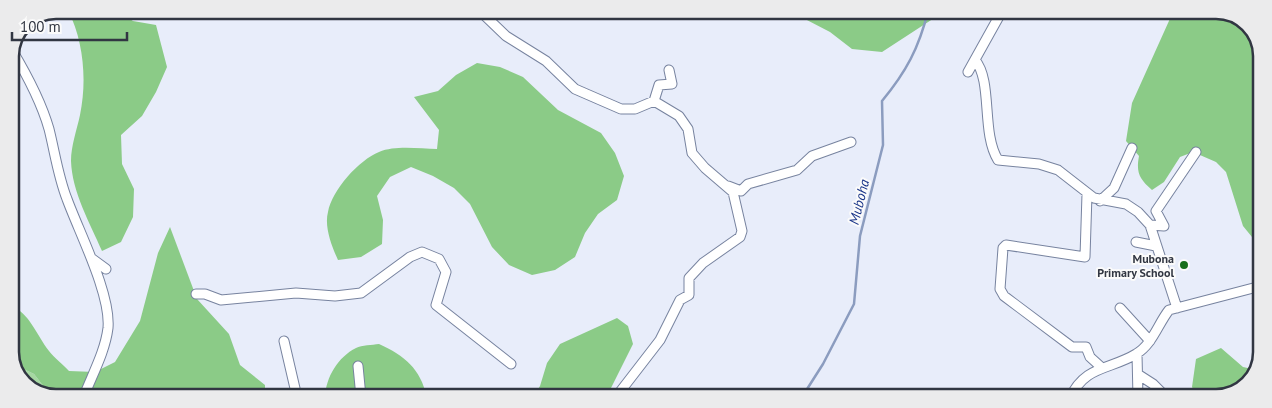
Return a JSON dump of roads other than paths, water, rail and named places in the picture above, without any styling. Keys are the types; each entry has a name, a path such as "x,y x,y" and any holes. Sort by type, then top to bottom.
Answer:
{"street":[{"path":"488,19 506,36 546,61 575,89 621,109 635,109 654,101"},
{"path":"968,72 998,19"},
{"path":"975,60 982,68 987,115 998,160 1039,164 1058,170 1087,194 1100,201 1126,204 1138,212 1150,225 1176,308"},
{"path":"19,62 26,73 48,128 66,197 91,258 103,297 108,327 103,348 87,389"},
{"path":"654,101 659,84 672,84 669,70"},
{"path":"622,389 660,340 680,300 689,295 690,278 703,263 740,237 742,231 732,192 692,153 688,129 679,116 654,101"},
{"path":"721,183 741,190 748,184 797,170 812,156 851,142"},
{"path":"1100,201 1114,188 1132,148"},
{"path":"1150,225 1164,226 1156,211 1196,152"},
{"path":"1087,194 1085,257 1006,246 1002,248 1000,289 1004,296 1072,347 1086,347 1090,357 1101,368"},
{"path":"1136,242 1156,246"},
{"path":"196,294 205,294 221,300 296,293 335,296 360,293 410,257 422,252 439,259 446,272 436,305 510,364"},
{"path":"91,258 106,269"},
{"path":"1078,389 1089,373 1137,354 1150,341 1167,313 1176,308 1253,288"},
{"path":"1120,308 1150,341"},
{"path":"284,341 295,389"},
{"path":"1137,354 1138,389"},
{"path":"358,366 360,389"},
{"path":"1139,375 1158,389"}],"waterway":[{"name":"Muboha","path":"807,389 823,364 854,304 860,236 883,145 882,101 911,59 926,19"}],"place":[{"name":"Mubona Primary School","path":"1184,265"}]}
